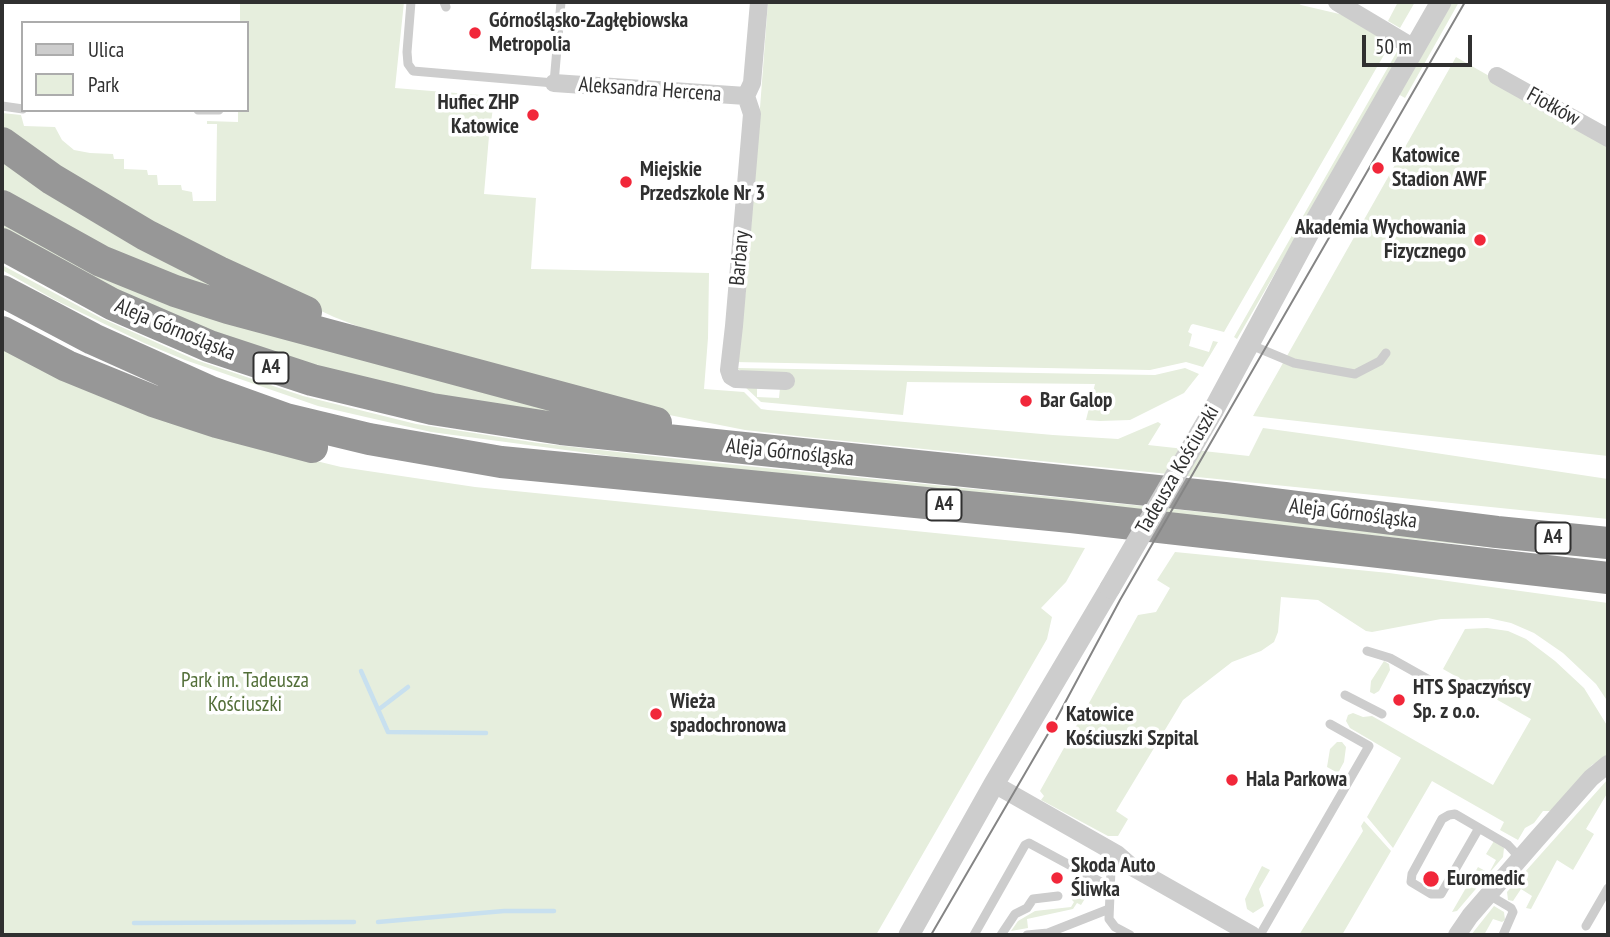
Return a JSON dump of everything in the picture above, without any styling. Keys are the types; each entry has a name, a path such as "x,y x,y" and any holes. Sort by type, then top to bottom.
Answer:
{"highway":[{"path":"2,143 52,179 146,235 271,297 393,351"},
{"path":"2,206 101,261 175,291 228,308 755,450"},
{"name":"Aleja Górnośląska","path":"2,244 81,289 175,332 245,359 343,389 411,405 501,421 1225,498 1608,543"},
{"name":"Aleja Górnośląska","path":"2,291 59,323 171,375 286,419 369,439 501,462 1071,517 1608,578"},
{"path":"2,332 90,376 228,426 299,444 397,462 501,462"}],"street":[{"name":"Barbary","path":"759,2 752,83 746,96 752,114 729,370 730,376 736,379 786,381"},
{"path":"1337,2 1414,48"},
{"name":"Tadeusza Kościuszki","path":"909,935 994,784 1251,345 1312,227 1441,2"},
{"name":"Fiołków","path":"1497,76 1608,138"},
{"name":"Aleksandra Hercena","path":"554,83 746,96"},
{"path":"1457,935 1520,858 1591,778 1608,764"},
{"path":"994,784 1117,854 1223,928 1251,935"}],"lane":[{"path":"411,2 407,52 408,64 413,71 554,83 561,2"},
{"path":"2,106 21,109"},
{"path":"1251,345 1294,363 1355,374 1380,361 1386,353"},
{"path":"1367,651 1390,658 1431,681"},
{"path":"1345,695 1382,714"},
{"path":"1260,935 1369,746 1330,724"},
{"path":"1479,828 1441,894 1432,894 1411,882 1412,874 1444,817 1455,814 1479,828 1508,845 1520,858"},
{"path":"974,935 1025,845 1029,844 1110,887"},
{"path":"1117,854 1111,869 1109,909 1112,923 1130,935"},
{"path":"1586,926 1608,888"},
{"path":"1489,895 1511,908 1513,912 1503,935"},
{"path":"1001,935 1016,914 1027,908 1033,900 1058,896"},
{"path":"1027,935 1048,933 1109,909"}],"green space":[{"path":"240,2 404,2 395,88 517,98 517,102 494,101 484,194 536,198 531,269 709,273 704,389 744,392 761,409 768,410 1053,435 1118,439 1158,422 1161,424 1148,445 1249,456 1263,428 1336,438 1608,479 1608,519 806,437 745,430 644,410 375,333 334,317 221,264 2,135 2,113 21,115 24,126 55,127 62,140 74,150 113,154 114,159 124,159 124,169 147,170 148,175 157,175 158,185 181,185 182,190 192,192 193,201 216,201 217,124 207,124 207,121 238,122 238,112 248,112 248,21 240,21"},
{"path":"768,2 1296,2 1348,16 1392,41 1224,332 1191,325 1188,332 1192,334 1189,346 1209,352 1213,341 1218,342 1203,367 1186,362 1150,370 734,362 747,280"},
{"path":"1398,2 1415,2 1400,28 1388,21"},
{"path":"1450,2 1459,2 1405,98 1398,94"},
{"path":"1399,48 1403,51 1237,339 1234,337"},
{"name":"Akademia Wychowania Fizycznego","path":"1456,57 1608,144 1608,456 1253,416"},
{"path":"2,153 266,304 189,287 2,195"},
{"path":"2,215 587,418 419,393 254,348 122,294 45,254 2,228"},
{"path":"2,265 101,318 196,360 303,396 416,424 538,443 697,461 1608,553 1608,559 700,468 431,432 318,406 185,360 55,300 2,270"},
{"name":"Park im. Tadeusza Kościuszki","path":"2,346 238,442 341,467 475,487 1085,548 1066,582 1041,608 1052,617 1047,639 876,935 2,935"},
{"path":"736,368 1155,375 1185,368 1199,374 1184,393 1130,420 1100,421 1086,420 1095,384 907,382 903,415 761,402 744,386 757,387 757,397 779,398 780,388 792,388 792,375 745,373"},
{"path":"1175,552 1389,573 1608,603 1608,702 1596,684 1563,653 1534,633 1511,623 1488,618 1441,619 1372,632 1366,631 1318,600 1281,597 1278,632 1274,642 1261,651 1232,662 1183,700 1116,811 1128,819 1118,836 1108,836 1041,800 1044,796 1040,791 1138,615 1156,612 1170,588 1157,580"},
{"path":"1465,629 1508,631 1526,639 1584,688 1608,727 1608,756 1592,765 1552,811 1543,811 1534,823 1525,828 1518,840 1500,830 1504,822 1432,781 1393,848 1367,817 1401,758 1350,728 1346,721 1348,715 1353,713 1363,717 1372,716 1493,785 1531,719 1443,669"},
{"path":"1384,661 1389,664 1390,670 1379,691 1374,694 1370,692 1371,681"},
{"path":"1337,742 1342,742 1346,747 1344,762 1338,773 1327,767 1330,749"},
{"path":"1608,779 1608,792 1586,829 1594,834 1573,870 1557,860 1531,909 1526,908 1532,896 1521,889 1513,901 1508,900 1507,892"},
{"path":"1364,821 1391,851 1342,935 1299,935 1363,831 1361,826"},
{"path":"1494,841 1504,848 1503,857 1457,911 1452,912 1478,867 1489,873 1496,860 1486,854"},
{"path":"1262,866 1270,870 1259,889 1264,906 1253,913 1247,909 1245,899"},
{"path":"1084,879 1094,884 1081,905 1077,903 1073,909 1027,919 1028,928 1011,931 1018,921 1035,911 1071,907"},
{"path":"1494,906 1504,912 1505,920 1502,922 1493,919 1484,935 1471,935"}],"waterway":[{"path":"361,671 388,732 486,733"},
{"path":"378,710 408,687"},
{"path":"378,922 504,911 554,911"},
{"path":"134,923 354,922"}],"tram line":[{"path":"931,935 1052,727 1120,600 1465,2"}],"place":[{"name":"Górnośląsko-Zagłębiowska Metropolia","path":"475,33"},
{"name":"Hufiec ZHP Katowice","path":"533,115"},
{"name":"Katowice Stadion AWF","path":"1378,168"},
{"name":"Miejskie Przedszkole Nr 3","path":"626,182"},
{"name":"Akademia Wychowania Fizycznego","path":"1480,240"},
{"name":"Bar Galop","path":"1026,401"},
{"name":"HTS Spaczyńscy Sp. z o.o.","path":"1399,700"},
{"name":"Wieża spadochronowa","path":"656,714"},
{"name":"Katowice Kościuszki Szpital","path":"1052,727"},
{"name":"Hala Parkowa","path":"1232,780"},
{"name":"Skoda Auto Śliwka","path":"1057,878"},
{"name":"Euromedic","path":"1431,879"}]}
